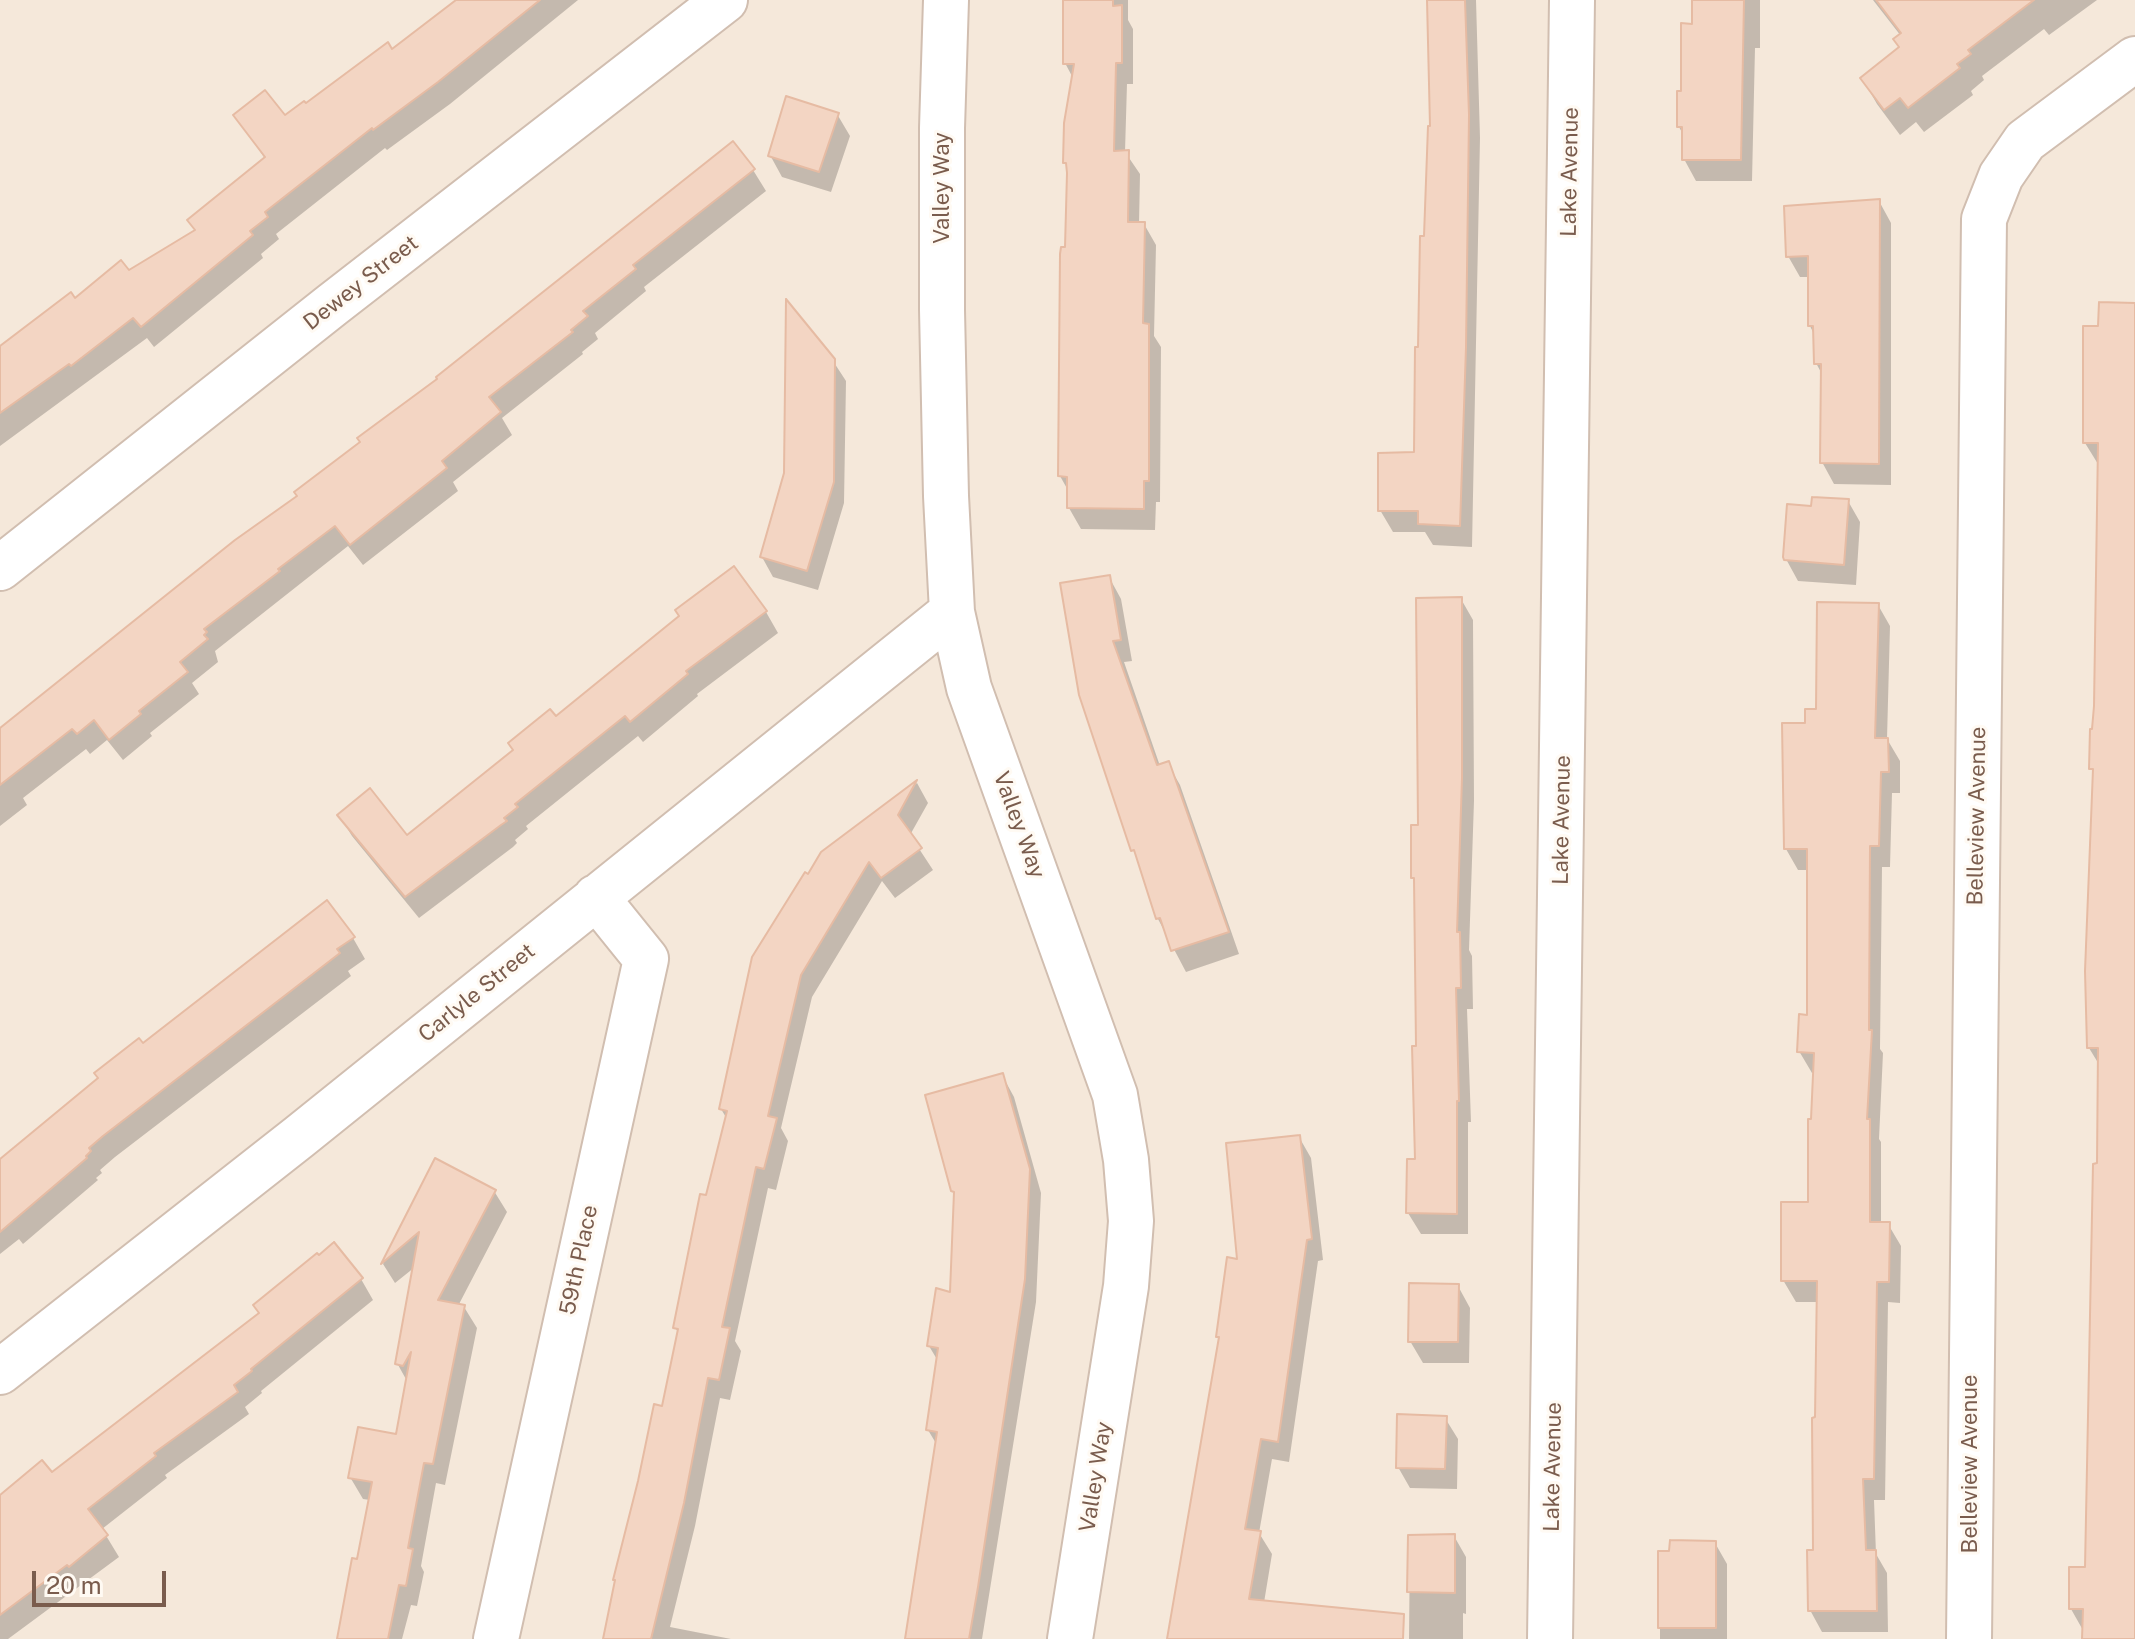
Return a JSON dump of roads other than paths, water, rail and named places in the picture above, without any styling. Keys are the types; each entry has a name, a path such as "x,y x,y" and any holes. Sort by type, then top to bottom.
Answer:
{"street":[{"name":"Dewey Street","path":"0,568 344,295 725,0"},
{"name":"Valley Way","path":"946,0 942,295 952,612 969,688 1115,1095 1126,1160 1131,1221 1126,1286 1070,1639"},
{"name":"Lake Avenue","path":"1550,1639 1572,0"},
{"name":"Belleview Avenue","path":"1969,1639 1984,219 2001,176 2025,141 2135,59"},
{"name":"Carlyle Street","path":"0,1372 299,1137 952,612"},
{"name":"59th Place","path":"496,1639 646,959 596,897"}]}
